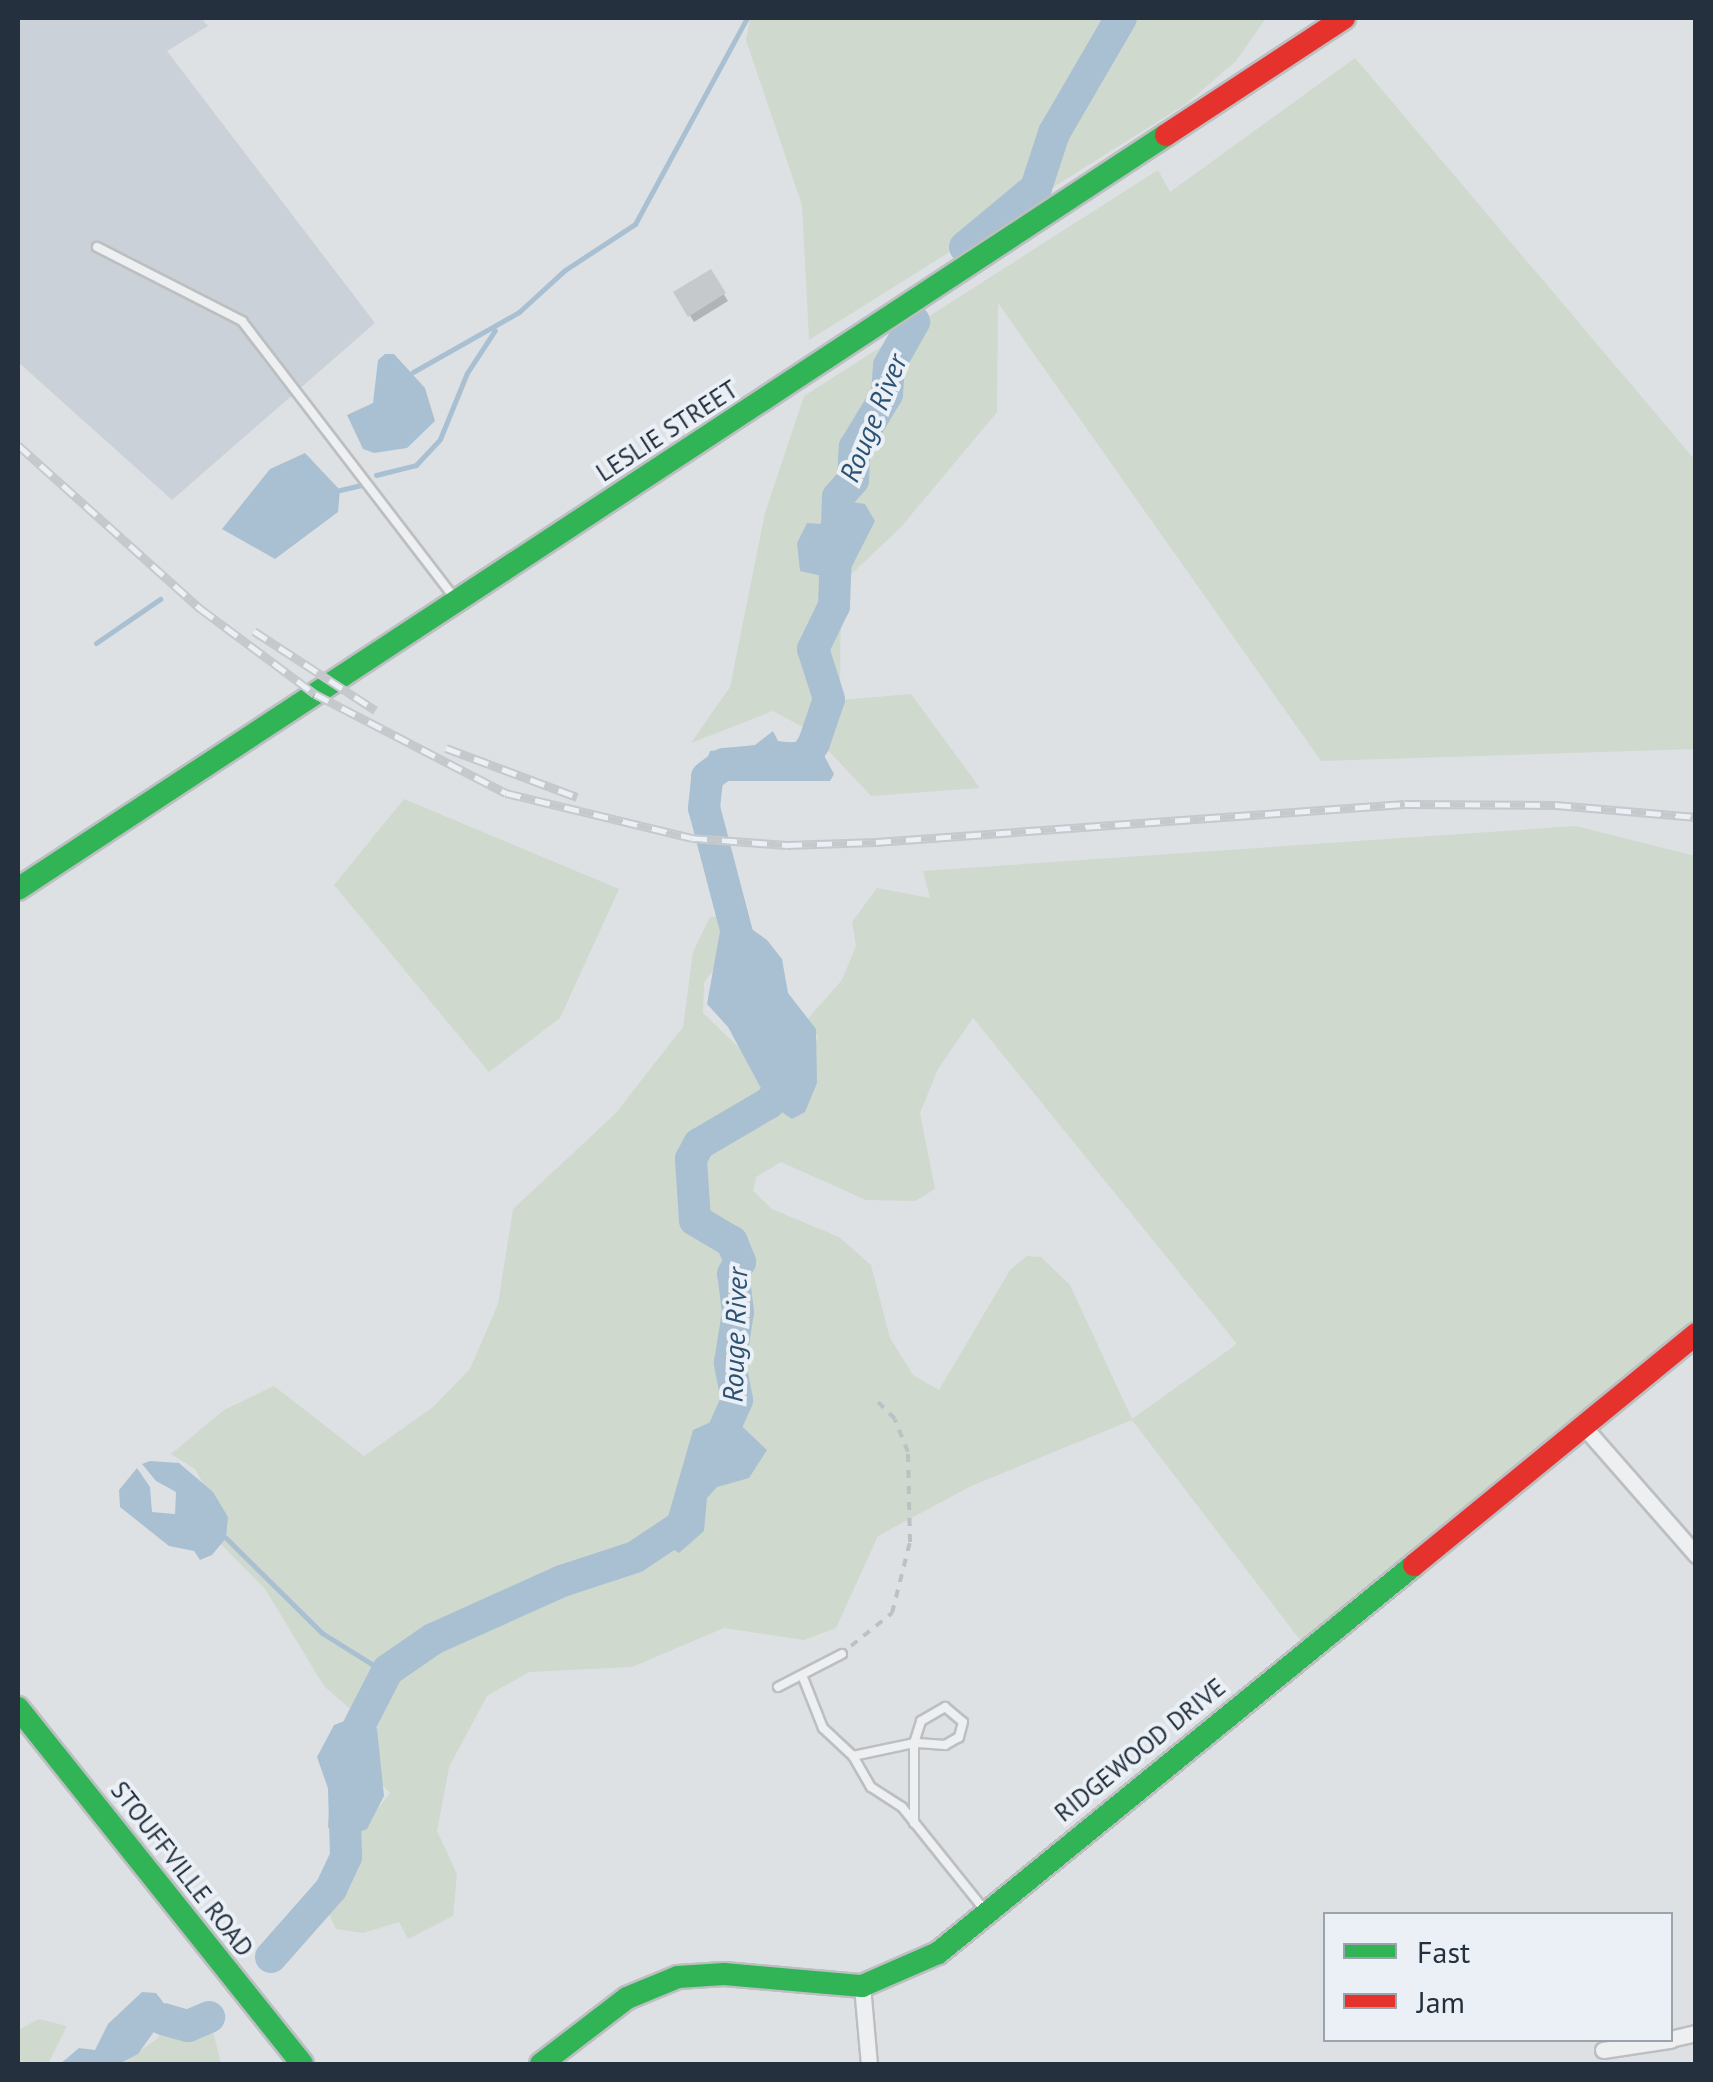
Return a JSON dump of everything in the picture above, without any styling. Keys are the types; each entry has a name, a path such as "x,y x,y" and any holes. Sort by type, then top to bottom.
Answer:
{"street":[{"name":"LESLIE STREET","path":"18,889 1344,18"},
{"name":"RIDGEWOOD DRIVE","path":"541,2064 627,1998 678,1977 724,1974 862,1986 907,1971 987,1912 1696,1334"},
{"path":"1585,1428 1696,1555"},
{"name":"STOUFFVILLE ROAD","path":"18,1708 302,2064"},
{"path":"862,1986 869,2064"},
{"path":"1603,2050 1652,2042"}],"lane":[{"path":"97,246 242,321 457,601"},
{"path":"778,1687 842,1654"},
{"path":"802,1674 823,1728 853,1756 871,1787 914,1824 987,1912"},
{"path":"853,1756 914,1742 944,1745 959,1738 962,1722 945,1707 933,1710 914,1742 914,1824"}],"path":[{"path":"842,1654 892,1613 910,1542 908,1452 895,1418 876,1399"}],"shaded area":[{"path":"18,18 201,18 208,26 167,51 375,323 172,500 18,362"},
{"path":"750,18 1266,18 1236,61 1186,104 809,340 802,205 746,40"},
{"path":"1355,58 1695,460 1695,749 1321,761 998,303 997,412 901,527 841,584 840,700 911,694 980,788 871,796 810,731 773,711 691,743 730,687 765,513 804,396 1158,170 1170,192"},
{"path":"404,799 619,889 560,1018 489,1072 334,885"},
{"path":"1576,826 1695,856 1695,1351 1313,1657 1132,1420 971,1486 878,1536 836,1628 804,1640 724,1628 632,1667 529,1672 487,1696 449,1767 437,1831 457,1874 453,1916 408,1939 399,1922 363,1933 336,1929 323,1901 347,1848 390,1793 367,1769 368,1725 324,1686 265,1589 214,1537 228,1528 195,1469 171,1454 224,1410 274,1386 364,1456 433,1407 470,1369 498,1304 513,1209 615,1114 683,1027 693,952 710,917 731,916 719,962 704,983 703,1013 754,1062 804,1082 818,1036 805,1022 842,980 856,946 852,922 877,888 930,898 923,871","holes":["973,1018 1237,1344 1132,1419 1070,1285 1041,1257 1027,1256 1010,1270 939,1390 913,1375 890,1338 871,1265 839,1237 772,1209 753,1191 756,1177 781,1162 866,1200 915,1201 935,1189 920,1113 938,1069"]},
{"path":"174,2014 212,2027 221,2064 121,2064 157,2039"},
{"path":"39,2019 67,2026 48,2064 18,2064 18,2030"}],"water":[{"path":"385,354 394,354 425,388 435,421 407,448 374,453 363,449 347,415 373,403 378,360"},
{"path":"305,453 340,490 338,512 275,559 222,529 270,469"},
{"path":"840,500 865,504 875,521 849,572 831,578 800,571 797,543 807,523 820,524"},
{"path":"773,731 778,741 819,746 834,774 830,781 718,781 702,773 710,751 755,745"},
{"path":"722,920 746,925 767,940 782,959 788,993 816,1029 817,1083 805,1112 792,1119 769,1103 728,1027 707,1004"},
{"path":"729,1414 767,1450 749,1478 717,1487 707,1498 704,1531 679,1553 661,1541 693,1430"},
{"path":"179,1463 213,1492 228,1517 226,1538 212,1555 200,1560 194,1551 169,1546 120,1507 119,1490 137,1468 150,1487 152,1512 175,1514 176,1492 156,1481 142,1464"},
{"path":"363,1714 377,1729 384,1796 367,1829 337,1840 328,1827 330,1794 317,1757 334,1725"},
{"path":"142,1992 156,1993 163,2002 163,2019 138,2054 119,2064 60,2064 79,2048 95,2050 108,2024"}],"building":[{"path":"711,269 726,293 688,317 673,292"}],"waterway":[{"path":"413,372 519,312 565,270 635,224 747,18"},
{"name":"Rouge River","path":"965,247 1036,188 1054,133 1121,18"},
{"name":"Rouge River","path":"744,960 704,808 707,777 724,764 805,757 814,743 829,699 813,649 834,606 838,497 853,480 855,447 887,394 889,366 914,322"},
{"path":"376,475 416,465 440,439 467,373 495,330"},
{"path":"340,490 361,485"},
{"path":"96,643 160,599"},
{"name":"Rouge River","path":"714,1452 737,1400 730,1363 738,1312 733,1274 740,1262 732,1242 695,1220 691,1159 699,1144 769,1103 788,1081 783,1068"},
{"name":"Rouge River","path":"271,1957 331,1889 346,1857 343,1757 388,1670 433,1639 562,1581 635,1557 683,1525 689,1511"},
{"path":"226,1538 322,1633 386,1673"},
{"name":"Rouge River","path":"163,2019 188,2026 209,2017"}],"railway":[{"path":"18,445 201,609 315,694 506,793 692,838 787,845 876,842 1405,804 1556,805 1696,817"},
{"path":"254,631 375,710"},
{"path":"446,748 577,797"}],"traffic: fast":[{"path":"18,889 1166,135"},
{"path":"541,2064 627,1998 678,1977 724,1974 862,1986 938,1953 1414,1565"},
{"path":"18,1708 302,2064"}],"traffic: jam":[{"path":"1166,135 1344,18"},
{"path":"1414,1565 1696,1334"}]}
